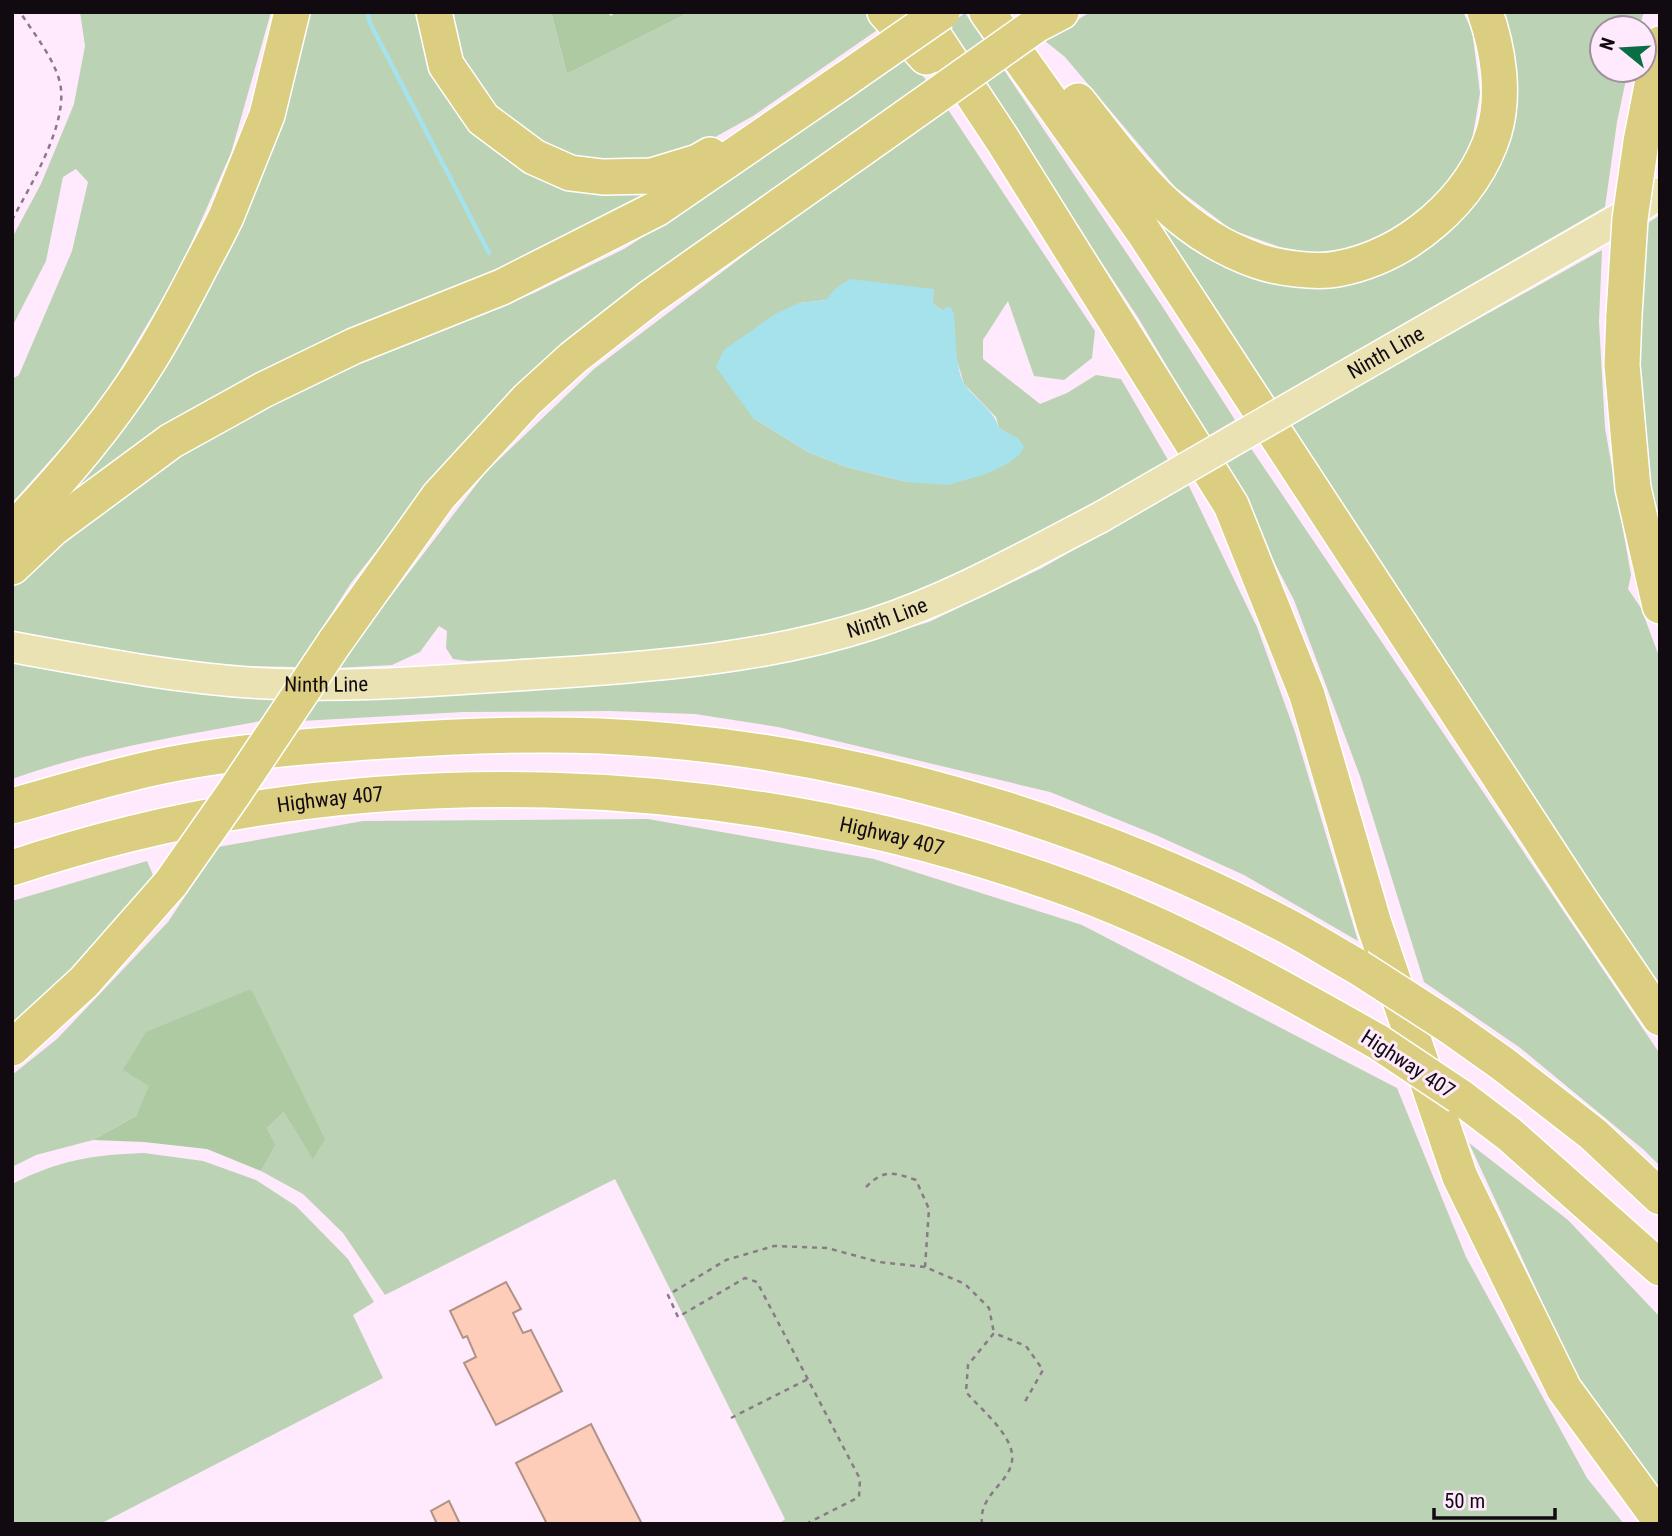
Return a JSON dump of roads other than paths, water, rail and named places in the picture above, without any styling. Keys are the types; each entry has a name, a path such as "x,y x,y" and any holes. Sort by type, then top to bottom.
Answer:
{"highway":[{"path":"12,531 73,464 116,409 150,359 216,237 267,115 292,12"},
{"path":"434,12 446,65 483,119 534,157 570,173 603,177 652,176 698,162 847,78"},
{"path":"885,12 1002,139"},
{"path":"918,12 1002,139 1231,505 1307,695 1374,924 1460,1177 1564,1389 1660,1520"},
{"path":"12,567 52,529 171,441 263,390 354,346 502,287 656,209 942,12"},
{"path":"987,12 1143,231 1660,1018"},
{"path":"12,1048 84,982 171,883 335,642 439,496 527,400 573,358 652,297 861,149 1040,15 1134,172 1186,224 1225,248 1260,262 1298,269 1335,270 1374,258 1420,233 1452,205 1482,164 1494,130 1499,91 1495,41 1485,12"},
{"path":"1660,44 1641,142 1630,219 1622,365 1633,488 1660,606"},
{"path":"12,806 97,782 188,761 305,746 484,735 603,736 713,746 830,765 924,786 1067,830 1176,873 1286,925 1358,967 1503,1064 1593,1134 1660,1197"},
{"name":"Highway 407","path":"12,868 68,849 193,820 325,799 425,791 541,788 725,803 849,825 965,854 1079,893 1169,930 1243,966 1378,1042 1459,1096 1518,1142 1660,1268"}],"main road":[{"name":"Ninth Line","path":"26,649 197,678 259,683 365,685 588,671 701,660 801,643 871,624 961,590 1101,517 1642,206 1660,193"}],"water":[{"path":"850,279 934,289 933,304 942,310 950,306 954,314 958,361 965,385 993,416 999,428 1019,439 1024,447 1019,455 986,474 948,485 907,482 846,467 808,452 753,418 716,367 724,350 775,314 799,303 826,300 835,289"}],"waterway":[{"path":"368,12 369,21 489,253"}]}
